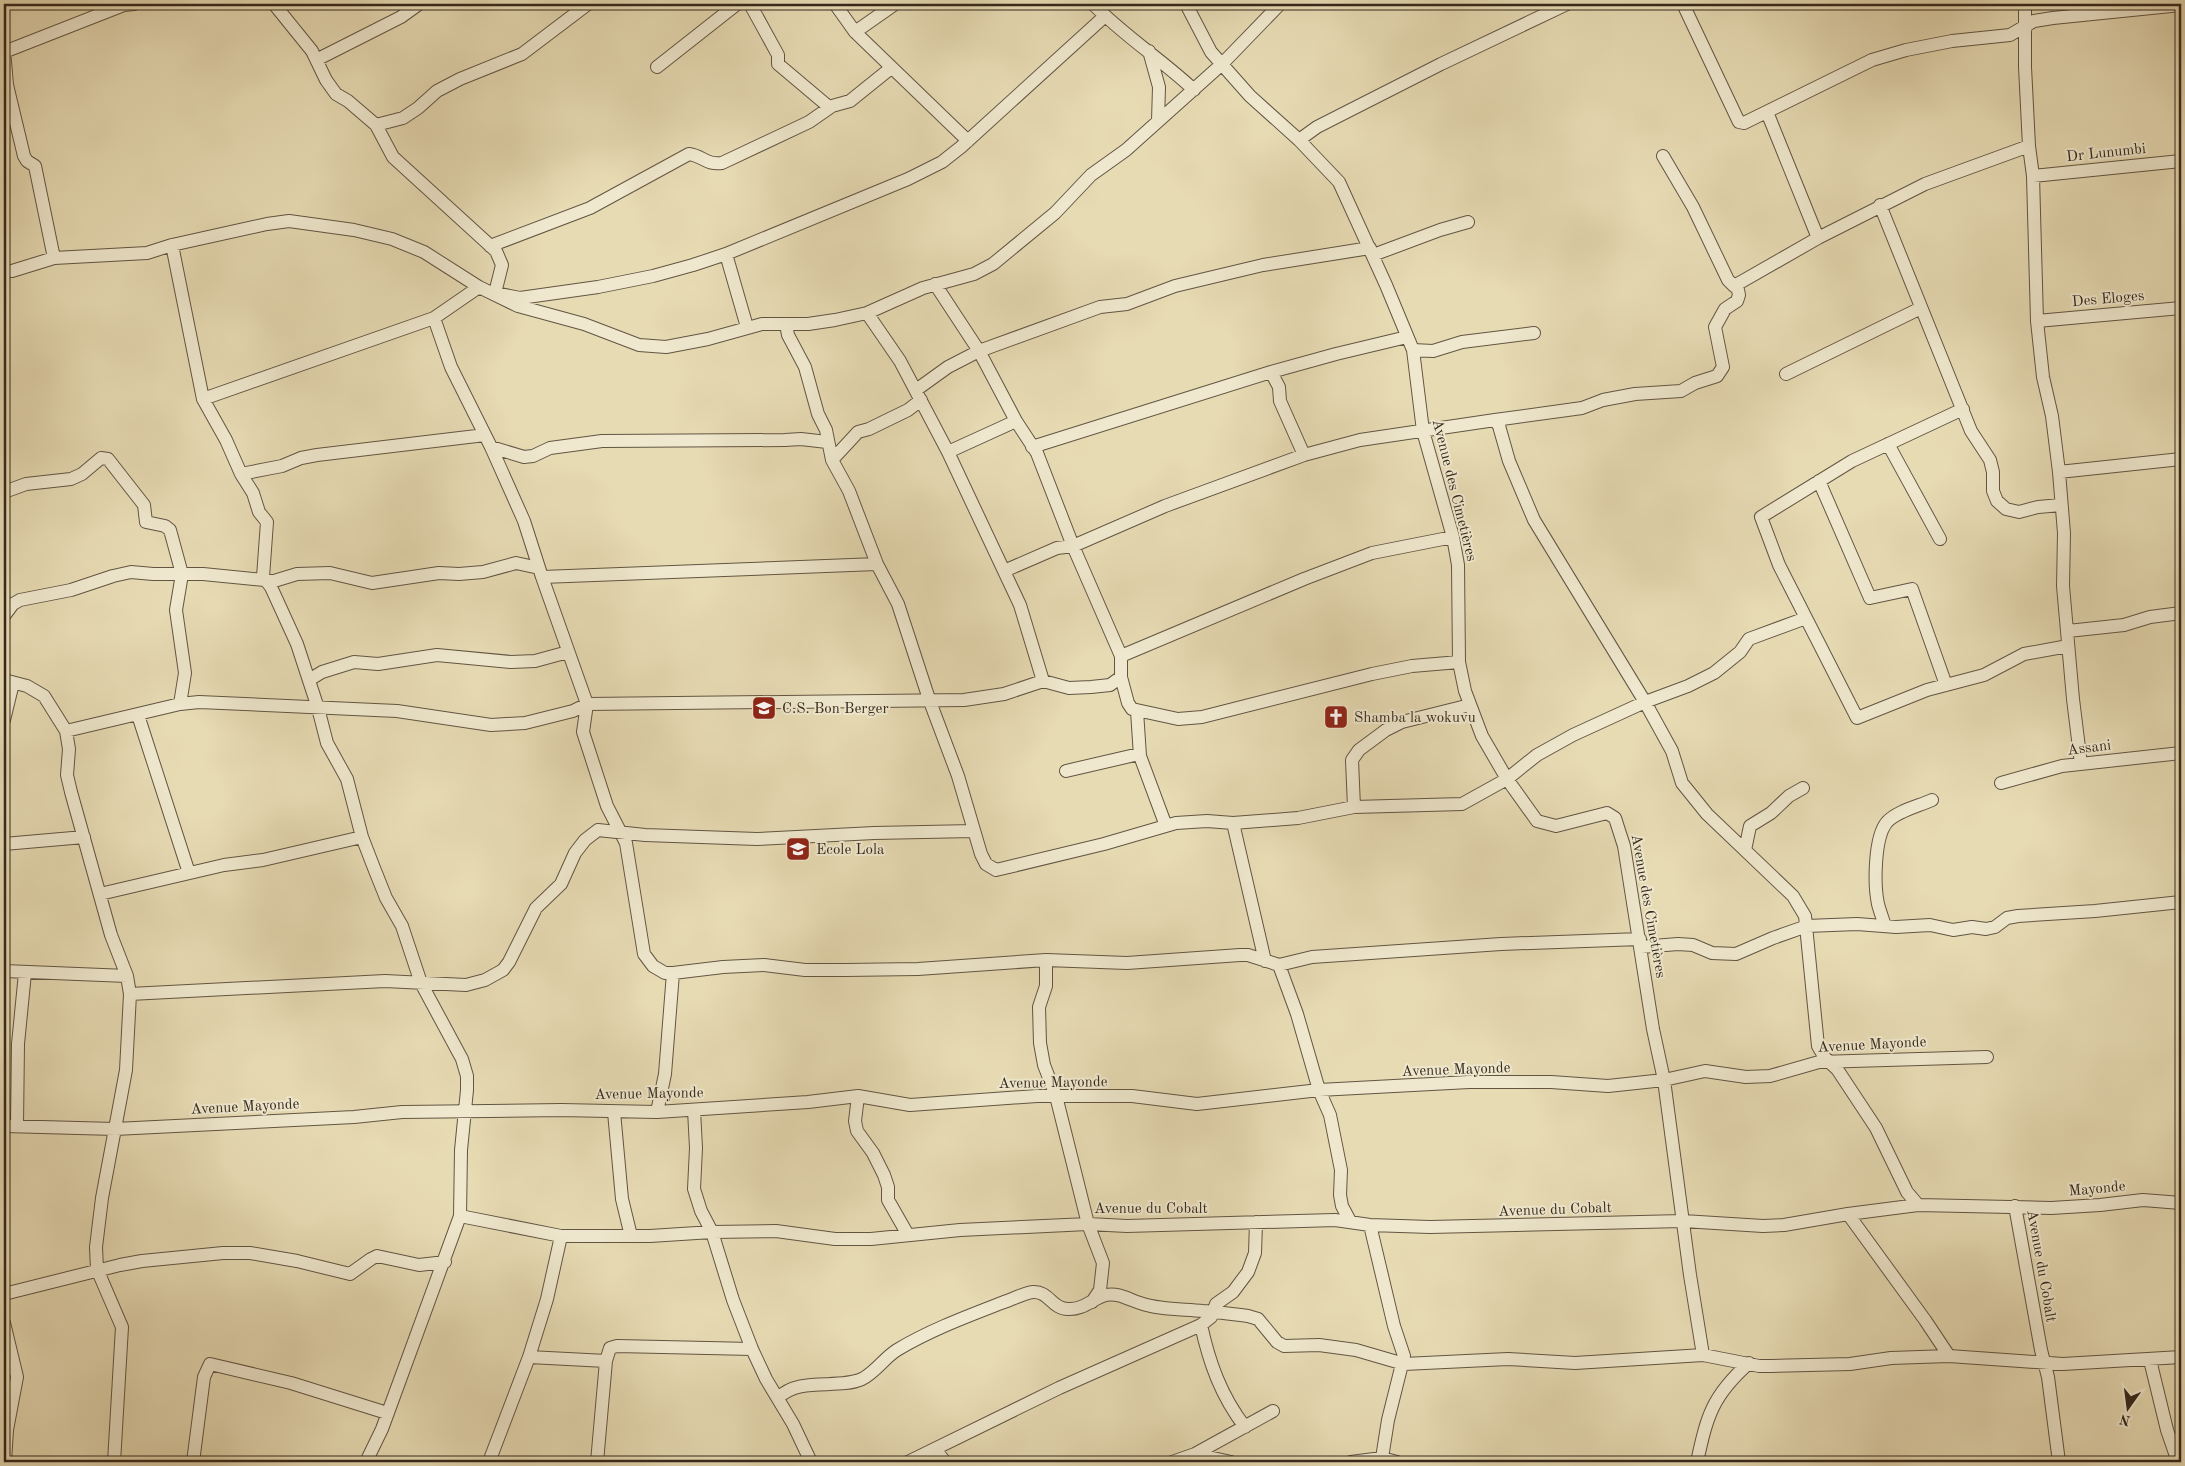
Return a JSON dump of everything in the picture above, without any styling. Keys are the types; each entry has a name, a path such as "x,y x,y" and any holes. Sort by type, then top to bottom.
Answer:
{"street":[{"path":"54,258 36,166 27,161 24,156 7,85 4,52 124,5 134,4"},
{"path":"274,4 318,60 326,80 336,94 348,101 376,125 393,157 490,246 502,260"},
{"path":"318,60 401,17 419,4"},
{"path":"376,125 403,118 437,92 460,79 522,54 588,4"},
{"path":"657,67 737,4"},
{"path":"750,4 778,55 778,64 829,108"},
{"path":"835,4 855,32 968,141"},
{"path":"855,32 895,4"},
{"path":"1093,4 1194,90"},
{"name":"Avenue des Cimetières","path":"1186,4 1204,42 1222,64 1250,96 1299,140 1340,182 1372,251 1408,337 1413,350 1423,431 1458,565 1460,662 1465,690 1482,736 1507,778 1537,821 1542,824 1556,826 1607,813 1614,816 1624,846 1653,1030 1664,1080 1703,1355"},
{"path":"4,271 12,271 54,258 77,255 138,254 277,222 301,223 383,236 414,247 479,287 495,293 518,306 584,324 648,347 666,347 708,339 747,327 808,324 867,313 935,284 974,274 993,264 1055,213 1091,174 1126,150 1194,90 1280,4"},
{"path":"1299,140 1317,128 1432,68 1567,4"},
{"path":"1683,4 1739,122 1744,123 1872,60 1906,50 1952,41 2010,35 2034,21 2181,5"},
{"path":"2025,4 2037,321 2043,378 2052,416 2059,472 2064,533 2063,586 2081,764"},
{"path":"495,293 520,298 652,276 726,254 908,179 942,162 968,141 1105,16"},
{"path":"1149,51 1159,88 1158,121"},
{"path":"490,246 590,208 689,154 710,163 722,162 809,122 838,103 850,101 891,68"},
{"path":"1767,112 1818,238"},
{"path":"1663,156 1693,207 1728,280 1732,285 1737,285 1880,205 1925,184 2029,146"},
{"name":"Dr Lunumbi","path":"2033,176 2181,161"},
{"path":"1880,205 1971,431 1990,460 1993,472 1993,492 1997,501 2006,509 2019,512 2038,507 2061,505"},
{"path":"832,460 858,432 870,429 908,410 918,395 948,367 979,350 1092,310 1127,304 1175,286 1263,265 1372,251 1468,222"},
{"path":"495,293 502,260 510,239"},
{"path":"172,245 203,399 267,522 262,573 297,644 318,708 327,743 347,779 362,837 386,898 402,926 422,983 462,1059 467,1076 466,1111 461,1150 460,1216 445,1262 387,1414 366,1462"},
{"path":"726,254 747,327"},
{"path":"935,284 979,350 1016,421 1037,454 1073,546 1122,656 1121,678 1129,707 1137,711 1178,719 1202,717 1412,666 1460,662"},
{"path":"1004,571 1056,548 1073,546 1164,506 1304,455 1360,440 1423,431 1441,426 1582,408 1603,400 1635,394 1681,390 1695,382 1717,376 1723,367 1715,327 1725,309 1737,301 1739,295 1737,285"},
{"path":"203,399 434,318 479,287"},
{"path":"1786,374 1921,308"},
{"name":"Des Eloges","path":"2037,321 2181,308"},
{"path":"867,313 900,361 948,452 1020,605 1043,681"},
{"path":"434,318 451,367 486,435 522,514 540,573 587,704 583,732 588,754 607,806 626,843 644,954 659,970 673,973 752,965 805,970 918,969 1046,960 1090,960 1115,963 1240,955 1279,965 1312,957 1501,944 1678,944 1698,946 1712,953 1736,954 1772,938 1807,926 1857,924 1886,926 1930,925 1953,930 1972,927 1986,929 1995,928 2007,918 2018,916 2095,911 2181,902"},
{"path":"786,324 788,335 805,367 818,414 826,430 832,460 848,491 878,564 898,604 929,699 958,776 986,864 996,870 1104,844 1187,821 1233,823 1298,818 1354,807 1462,804 1507,778 1538,755 1573,735 1714,673 1740,652 1749,639 1806,618"},
{"path":"1413,350 1433,351 1462,342 1534,333"},
{"path":"1032,447 1271,372 1408,337"},
{"path":"1271,372 1279,387 1280,401 1304,455"},
{"path":"1963,409 1852,461 1761,517 1779,565 1857,718 1927,690 1984,675 2024,654 2068,646"},
{"path":"1495,420 1499,426 1520,492 1534,520 1645,702 1672,751 1678,774 1686,789 1697,804 1793,896 1805,916 1818,1046 1876,1128 1907,1192 1918,1205"},
{"path":"948,452 1016,421"},
{"path":"241,474 282,466 301,458 486,435"},
{"path":"491,447 524,457 533,456 550,448 602,442 801,439 828,442"},
{"path":"1888,444 1940,539"},
{"path":"4,492 26,484 71,479 82,474 101,458 108,458 144,505 146,522 165,526 170,530 182,574 176,610 184,673 180,704"},
{"path":"2059,472 2181,459"},
{"path":"1819,481 1870,598 1912,589 1946,685"},
{"path":"1122,656 1304,579 1372,553 1452,537"},
{"path":"4,616 13,604 20,600 71,590 123,573 182,574 274,581 297,574 330,573 372,583 438,573 471,574 516,563 540,573 878,564"},
{"path":"2068,631 2124,625 2150,617 2181,613"},
{"path":"309,680 322,672 354,662 378,664 438,655 511,662 534,661 568,652"},
{"path":"66,731 180,704 223,702 397,711 491,725 525,723 573,711 587,704 964,700 1004,694 1043,681 1069,688 1110,686 1121,678"},
{"path":"4,720 8,681 27,686 44,696 66,731 69,748 67,776 111,935 127,976 130,994 126,1070 96,1236 97,1269 122,1327 114,1462"},
{"path":"1354,807 1352,760 1359,750 1386,730 1402,722 1470,705"},
{"path":"1137,711 1139,754 1166,826"},
{"path":"138,715 189,873"},
{"name":"Assani","path":"2001,782 2062,766 2181,753"},
{"path":"1066,771 1139,754"},
{"path":"1745,850 1750,826 1771,813 1789,796 1803,788"},
{"path":"1886,926 1878,903 1876,871 1878,845 1882,830 1894,817 1932,800"},
{"path":"1233,823 1265,961"},
{"path":"130,994 385,981 476,984 502,970 509,962 536,908 561,884 575,853 585,840 598,830 654,836 758,839 874,833 974,831"},
{"path":"4,844 84,837"},
{"path":"100,894 224,865 263,860 362,837"},
{"path":"1046,960 1046,986 1039,1007 1039,1025 1044,1065 1056,1096 1088,1224 1103,1262 1100,1290 1091,1303"},
{"path":"1279,965 1297,1014 1319,1090 1330,1115 1341,1170 1340,1195 1342,1206 1350,1221"},
{"path":"4,972 127,976"},
{"path":"17,1126 18,1044 25,973"},
{"path":"657,1112 664,1074 673,973"},
{"name":"Avenue Mayonde","path":"4,1126 115,1129 354,1117 402,1112 561,1110 657,1112 858,1096 910,1105 1056,1096 1139,1097 1197,1104 1319,1090 1486,1082 1551,1082 1608,1086 1664,1080 1705,1071 1746,1077 1770,1076 1802,1065 1830,1061 1987,1057"},
{"path":"858,1096 855,1121 858,1132 878,1163 888,1187 888,1200 908,1235"},
{"path":"694,1110 696,1148 694,1190 701,1211 712,1232 733,1300 752,1349 766,1379 794,1424 811,1462"},
{"path":"614,1112 620,1185 631,1236"},
{"name":"Mayonde","path":"2015,1206 2051,1208 2143,1200 2181,1203"},
{"name":"Avenue du Cobalt","path":"460,1216 561,1236 631,1236 776,1231 835,1239 960,1230 1088,1224 1127,1226 1350,1221 1370,1225 1481,1227 1683,1221 1735,1225 1784,1225 1918,1205 2015,1206 2044,1363 2059,1462"},
{"path":"1848,1214 1949,1356"},
{"path":"908,1462 1058,1388 1201,1325 1211,1317 1216,1304 1233,1292 1248,1272 1256,1253 1256,1222"},
{"path":"1370,1225 1394,1326 1403,1348 1404,1364 1388,1420 1382,1458"},
{"path":"489,1462 529,1357 546,1299 561,1236"},
{"path":"4,1294 97,1269 142,1261 223,1254 250,1253 297,1261 350,1274 377,1256 412,1265 445,1262"},
{"path":"778,1398 783,1394 808,1386 853,1382 863,1378 896,1351 922,1336 980,1311 1032,1292 1048,1296 1055,1306 1066,1310 1078,1309 1107,1295 1120,1295 1142,1304 1164,1308 1213,1311 1258,1319 1277,1342 1284,1346 1319,1345 1356,1350 1404,1364 1508,1359 1574,1362 1703,1355 1759,1366 1850,1364 1891,1358 1949,1356 2070,1364 2181,1357"},
{"path":"4,1323 17,1378 7,1430 5,1462"},
{"path":"1201,1325 1206,1351 1218,1382 1234,1414 1245,1427"},
{"path":"597,1462 606,1361 610,1348 617,1346 752,1349"},
{"path":"529,1357 606,1361"},
{"path":"2150,1360 2167,1430 2178,1462"},
{"path":"1697,1462 1704,1426 1710,1410 1733,1377 1749,1363"},
{"path":"193,1462 204,1377 206,1368 210,1364 291,1383 387,1414"},
{"path":"1172,1462 1195,1454 1273,1411"},
{"path":"935,1449 944,1462"},
{"path":"1195,1454 1231,1462"},
{"path":"1351,1462 1382,1458 1398,1462"}],"place":[{"name":"C.S. Bon Berger","path":"764,708"},
{"name":"Shamba la wokuvu","path":"1336,717"},
{"name":"Ecole Lola","path":"798,849"}]}
